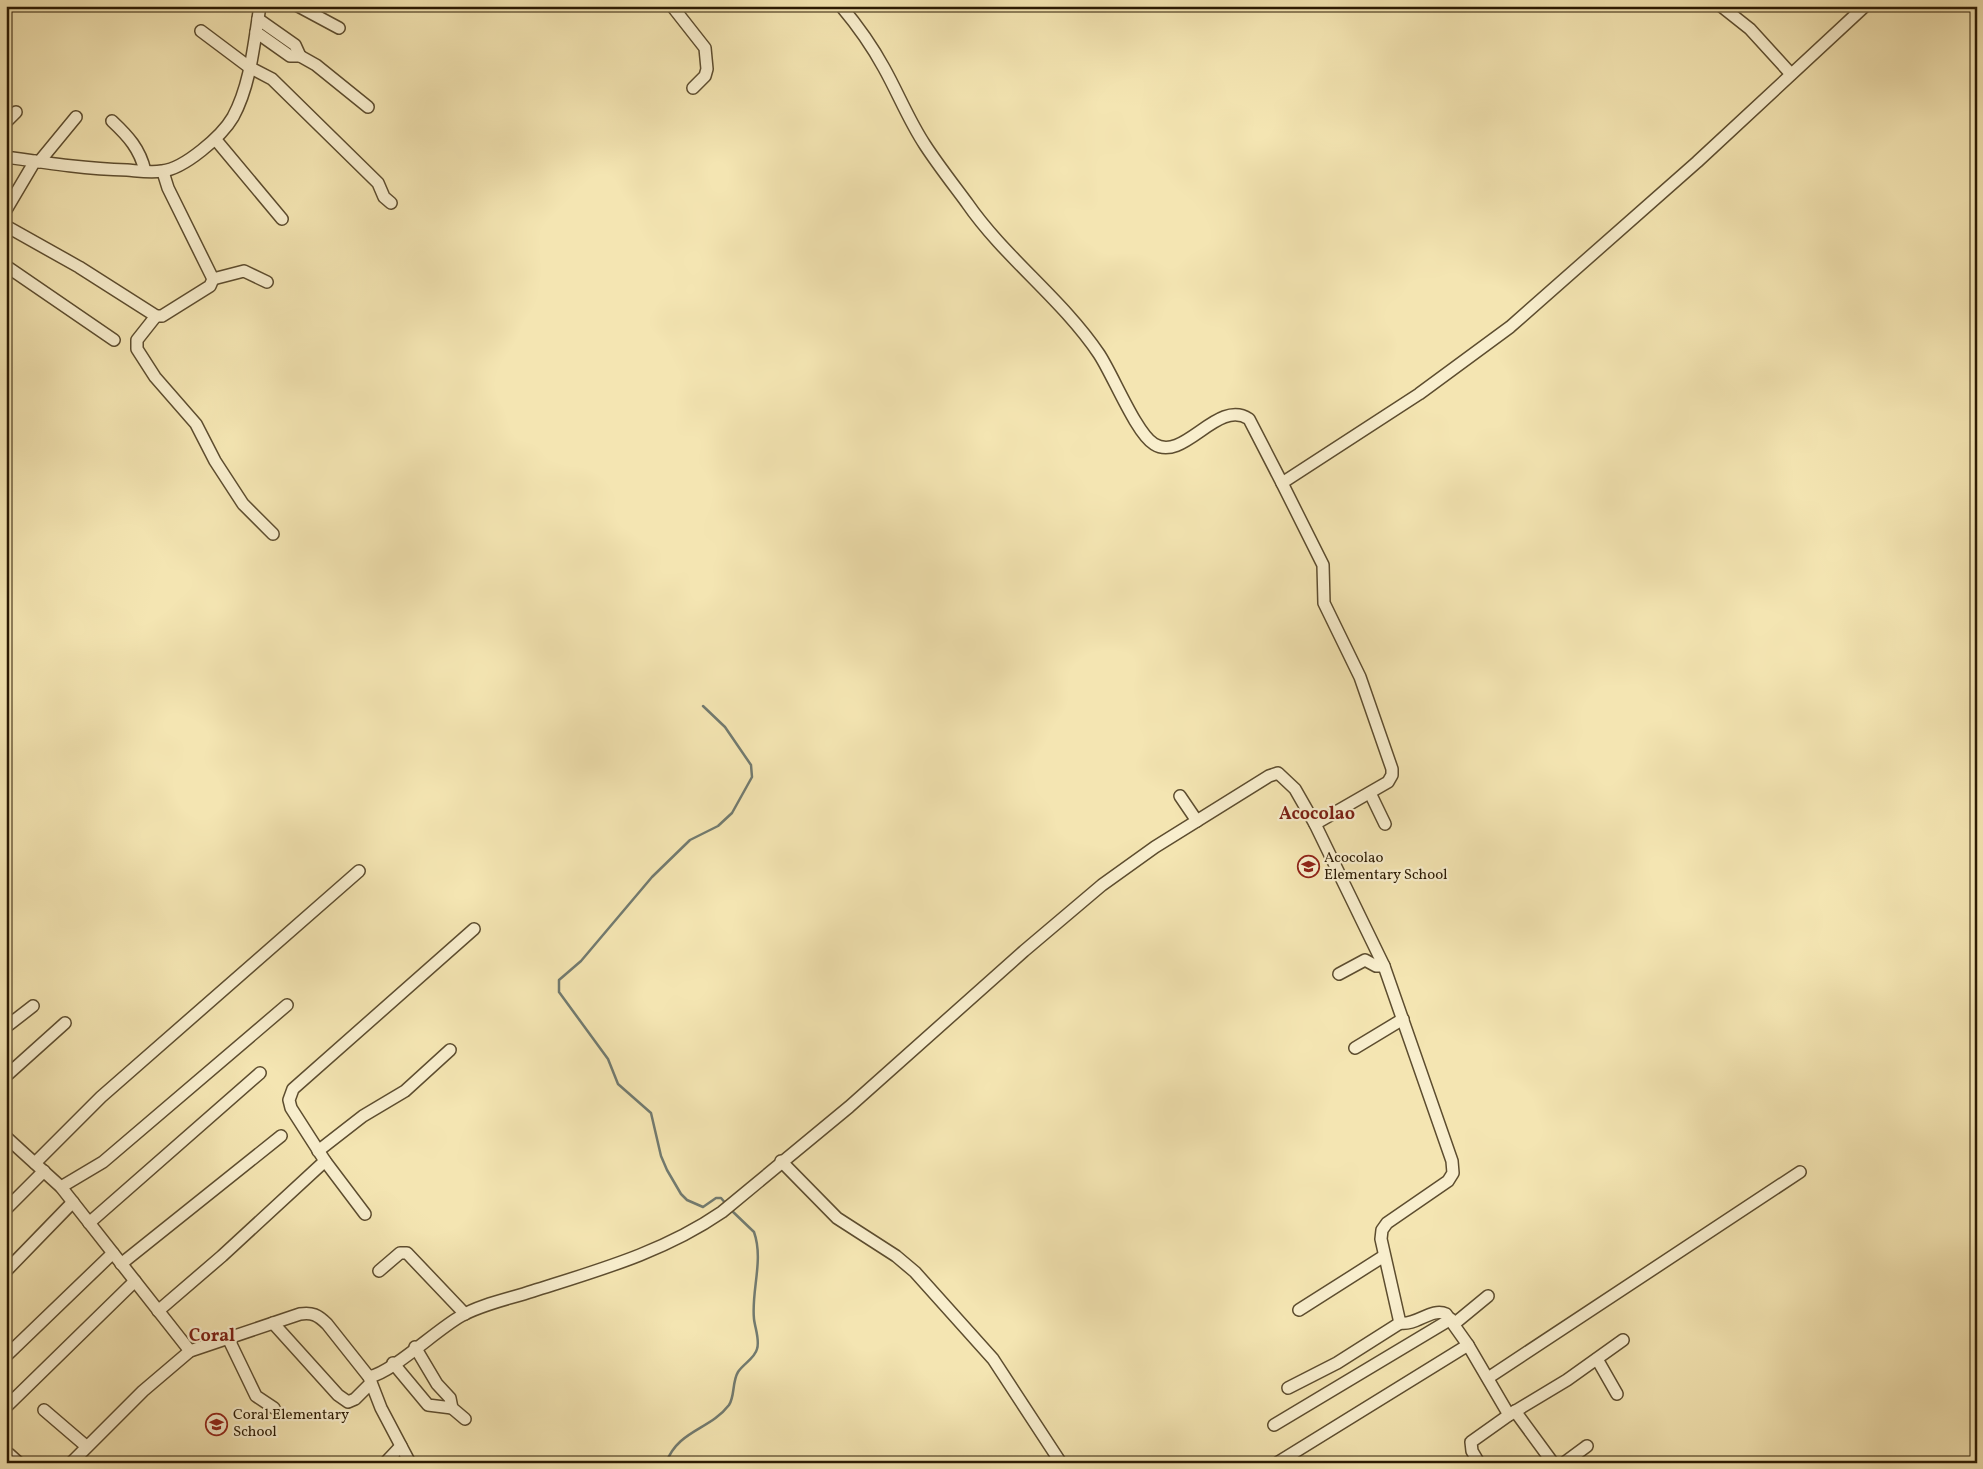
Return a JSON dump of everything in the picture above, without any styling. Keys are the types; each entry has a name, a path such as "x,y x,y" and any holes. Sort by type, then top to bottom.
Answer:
{"street":[{"path":"6,157 88,169 163,172 202,151 216,140 232,118 249,67 260,6"},
{"path":"298,6 339,28"},
{"path":"672,6 705,48 707,70 705,76 692,88"},
{"path":"841,6 858,26 884,66 925,145 985,226 1095,348 1126,400 1142,434 1155,445 1163,447 1172,446 1230,414 1241,414 1249,419 1323,566 1324,603 1360,677 1392,769 1392,775 1388,782 1316,824"},
{"path":"1721,6 1750,30 1791,74"},
{"path":"1282,483 1386,416 1486,347 1697,162 1865,6"},
{"path":"258,19 296,45 300,56"},
{"path":"201,31 249,67 272,79 378,182 382,194 391,203"},
{"path":"256,32 290,56 300,56 322,69 368,107"},
{"path":"6,122 16,112"},
{"path":"6,210 37,161 76,117"},
{"path":"112,121 134,144 143,159 145,171"},
{"path":"216,140 282,219"},
{"path":"6,226 79,267 156,316 162,316 210,286 213,279 168,188 163,172"},
{"path":"6,266 114,340"},
{"path":"213,279 244,271 267,282"},
{"path":"156,316 137,340 137,349 155,377 196,424 215,461 243,504 273,534"},
{"path":"273,1323 338,1395 348,1402 355,1399 370,1380 465,1314 636,1258 677,1240 722,1212 848,1107 1077,906 1131,863 1269,776 1278,773 1295,789 1316,824 1384,966 1452,1161 1453,1173 1444,1185 1384,1226 1381,1239 1400,1323"},
{"path":"1370,793 1385,824"},
{"path":"1180,796 1197,821"},
{"path":"6,1209 101,1096 359,871"},
{"path":"365,1214 322,1156 291,1108 289,1100 293,1089 474,929"},
{"path":"1339,974 1365,960 1376,966 1384,966"},
{"path":"61,1187 103,1162 287,1005"},
{"path":"6,1027 33,1006"},
{"path":"1355,1048 1403,1019"},
{"path":"6,1076 65,1023"},
{"path":"158,1311 222,1256 363,1116 405,1091 450,1050"},
{"path":"89,1223 260,1074"},
{"path":"121,1264 281,1136"},
{"path":"6,1137 61,1187 190,1351"},
{"path":"781,1161 837,1218 896,1256 915,1272 993,1359 1061,1463"},
{"path":"1488,1378 1800,1172"},
{"path":"6,1271 73,1202"},
{"path":"6,1356 113,1253"},
{"path":"379,1271 400,1253 407,1253 465,1314"},
{"path":"1299,1310 1384,1256"},
{"path":"6,1407 135,1281"},
{"path":"1274,1425 1453,1322 1488,1296"},
{"path":"1288,1388 1337,1362 1400,1323 1416,1321 1437,1312 1446,1314 1512,1413 1553,1463"},
{"path":"71,1463 143,1391 190,1351 300,1314 308,1313 320,1316 370,1380 410,1463"},
{"path":"228,1338 256,1396 274,1408"},
{"path":"1479,1463 1472,1451 1471,1442 1623,1340"},
{"path":"1277,1463 1468,1345"},
{"path":"416,1347 437,1384 450,1398 452,1408"},
{"path":"1597,1359 1617,1394"},
{"path":"393,1363 428,1405 452,1408 465,1419"},
{"path":"44,1410 86,1446"},
{"path":"385,1463 401,1446"},
{"path":"1564,1463 1587,1446"},
{"path":"9,1454 19,1463"}],"waterway":[{"path":"703,706 725,727 751,765 752,777 732,813 718,826 690,840 652,877 581,961 559,980 559,992 608,1059 618,1084 651,1113 661,1156 681,1194 687,1200 703,1207 716,1198 721,1198 727,1205"},
{"path":"666,1463 671,1452 678,1444 713,1420 729,1405 738,1372 754,1355 757,1349 758,1338 754,1319 754,1298 758,1264 757,1243 754,1232 730,1209"}],"place":[{"name":"Acocolao Elementary School","path":"1308,867"},
{"name":"Coral Elementary School","path":"217,1424"}],"district":[{"name":"Acocolao","path":"1317,814"},
{"name":"Coral","path":"212,1336"}]}
